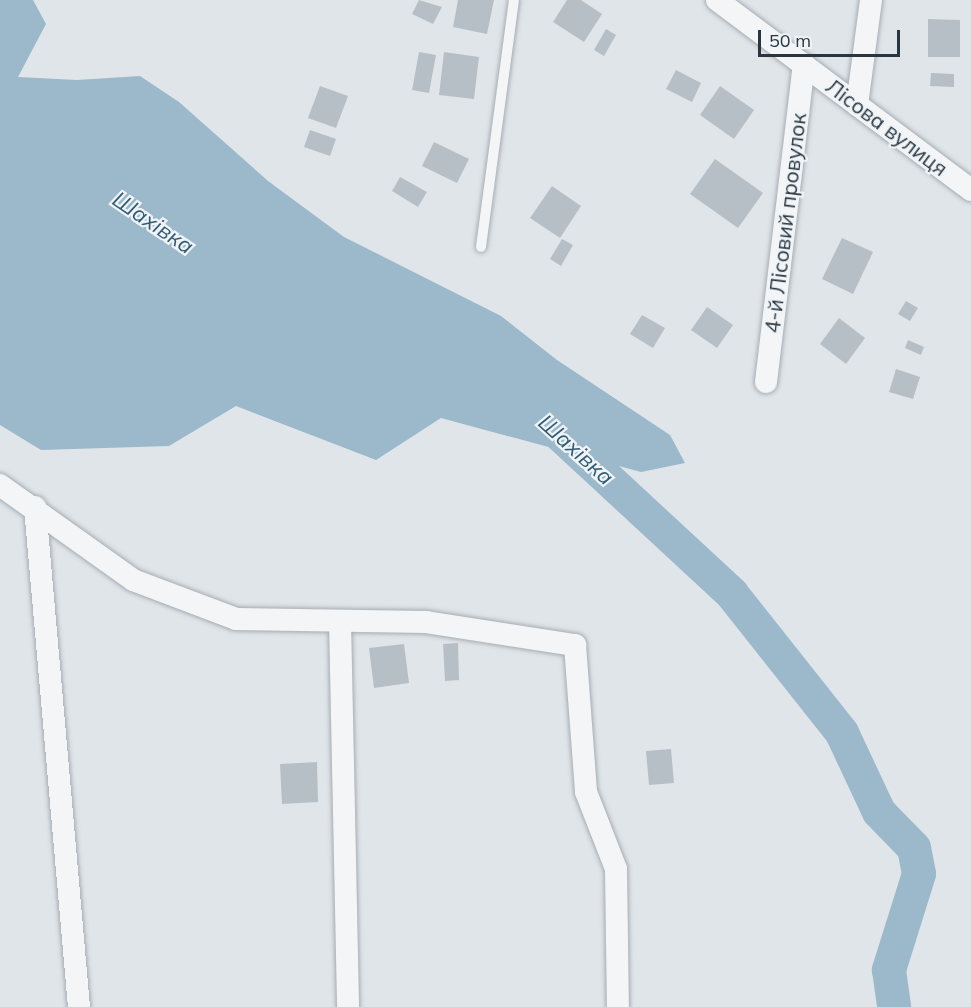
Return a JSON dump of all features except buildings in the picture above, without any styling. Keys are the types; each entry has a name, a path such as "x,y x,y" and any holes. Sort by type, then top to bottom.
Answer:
{"street":[{"name":"Лісова вулиця","path":"717,0 971,190"},
{"path":"857,105 871,0"},
{"name":"4-й Лісовий провулок","path":"766,382 804,64"},
{"path":"0,484 133,580 236,619 426,622 575,645 586,792 616,869 618,1007"},
{"path":"34,507 79,1007"},
{"path":"340,621 348,1007"}],"lane":[{"path":"482,247 514,0"}],"water":[{"path":"0,0 33,0 46,24 18,77 77,80 140,76 179,102 268,181 344,237 501,316 557,360 670,435 685,463 641,472 441,418 376,460 236,406 169,446 41,450 0,425"}],"waterway":[{"name":"Шахівка","path":"553,428 732,594 842,733 879,812 914,848 919,874 889,970 894,1007"}]}
